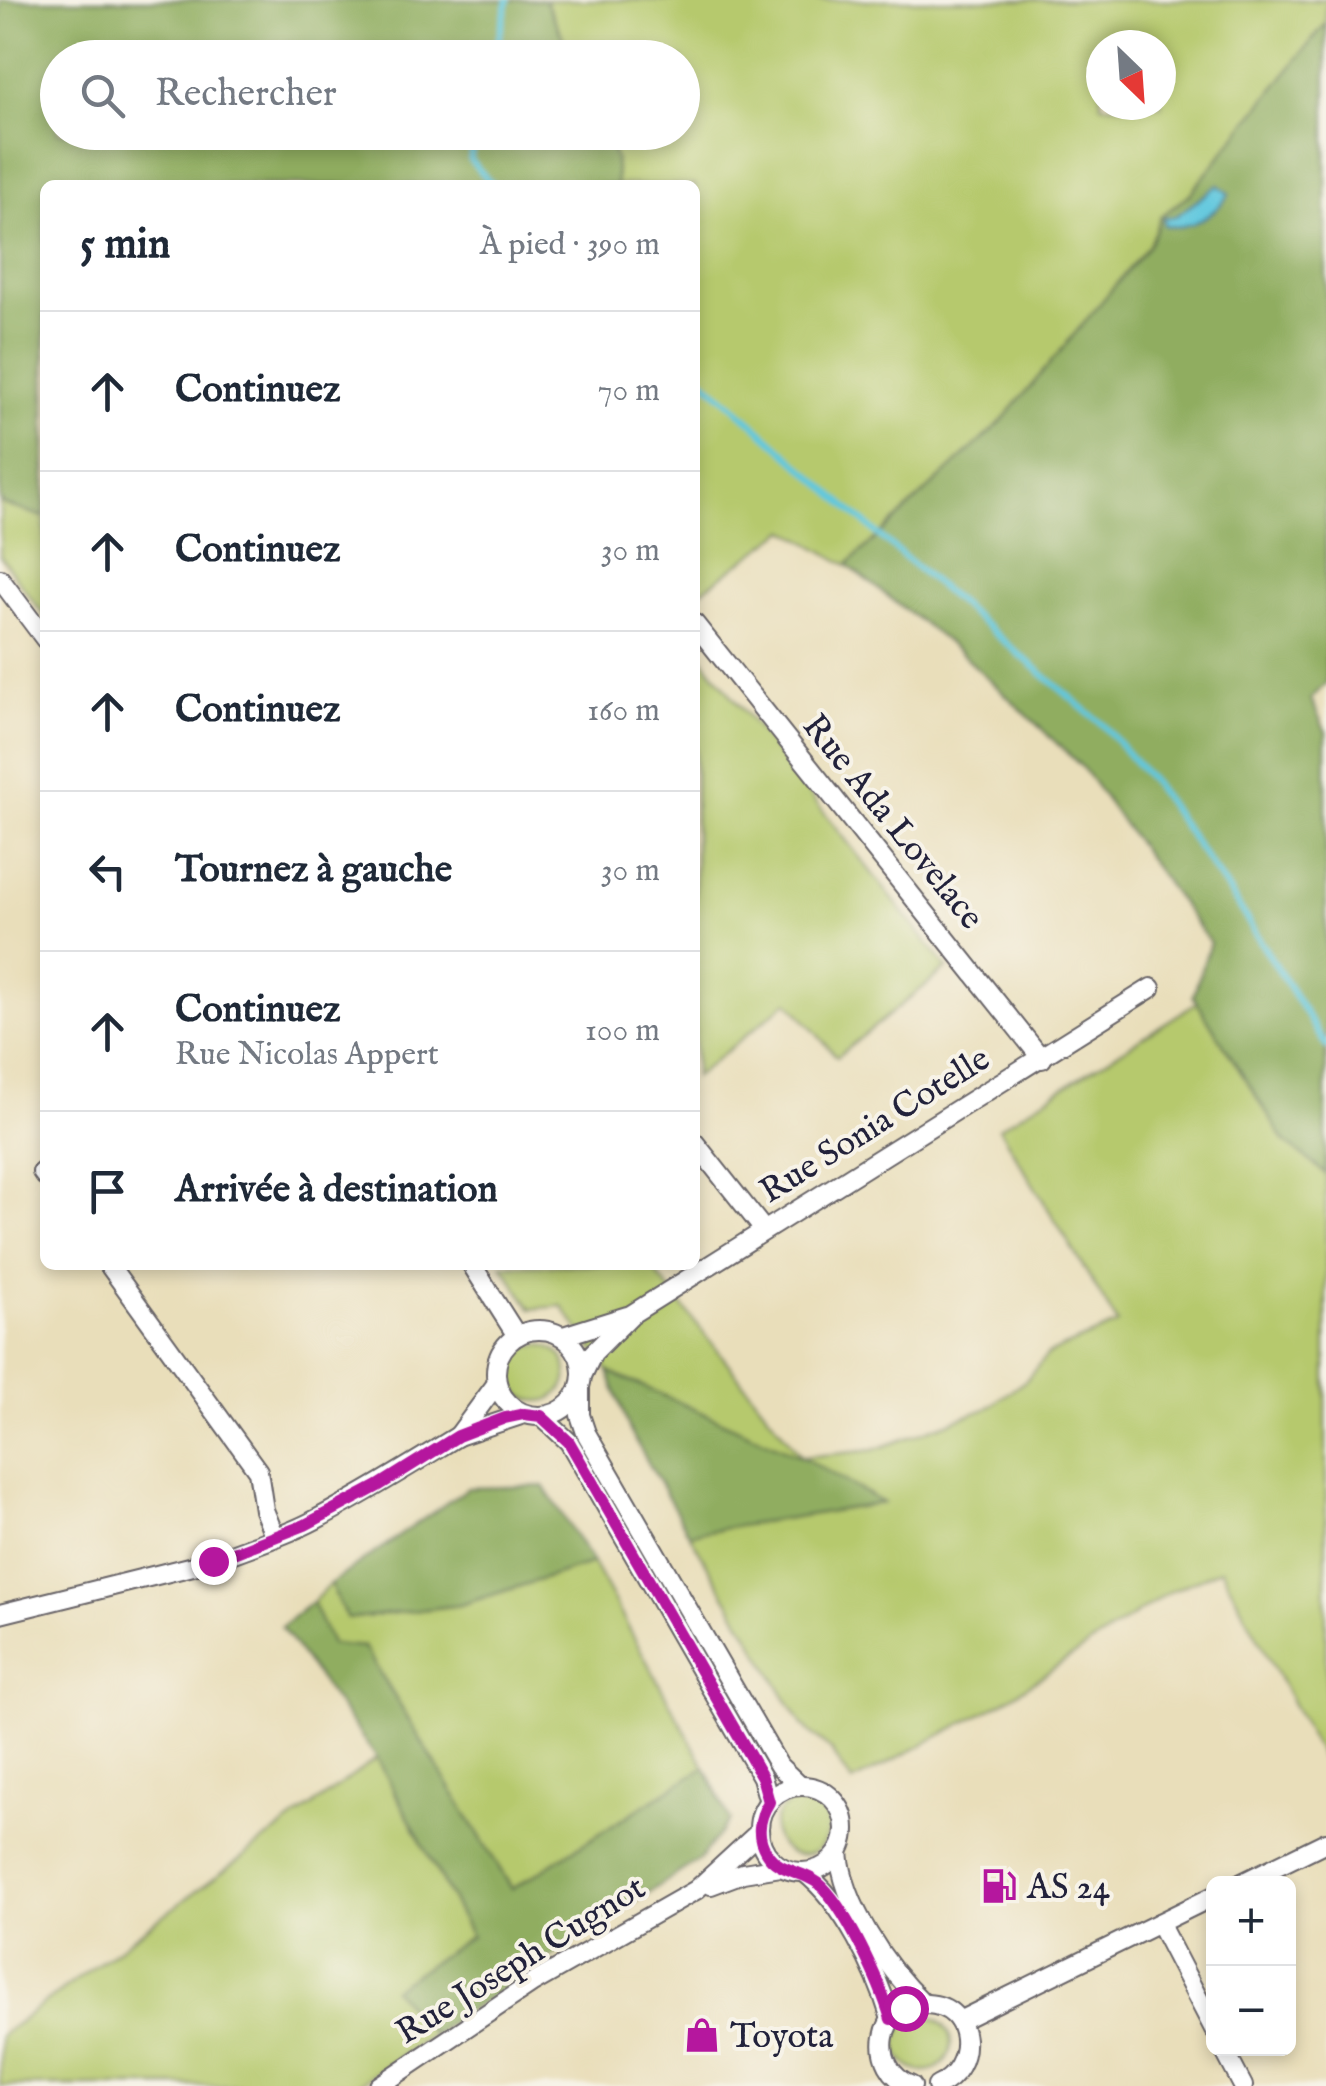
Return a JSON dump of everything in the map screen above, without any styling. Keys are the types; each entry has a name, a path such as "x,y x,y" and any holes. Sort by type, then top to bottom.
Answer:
{"street":[{"path":"0,579 40,633"},
{"name":"Rue Ada Lovelace","path":"700,630 1042,1059"},
{"name":"Rue Sonia Cotelle","path":"632,1314 1150,988"},
{"path":"700,1149 764,1230"},
{"path":"113,1270 258,1471 264,1510 275,1537"},
{"path":"475,1270 517,1336"},
{"path":"562,1336 632,1314"},
{"path":"0,1614 213,1561 305,1525 458,1436 564,1408 593,1352 632,1314"},
{"path":"458,1436 497,1383 499,1356 517,1336 532,1330 548,1330 562,1336 574,1348 581,1381 580,1415 586,1433 779,1766 800,1786"},
{"path":"497,1383 512,1407 532,1415 569,1442 762,1777 769,1802"},
{"path":"891,2019 882,1988 823,1887 804,1872 781,1866 764,1850 759,1832 762,1814 784,1790 800,1786 817,1788 832,1797 842,1810 846,1826 839,1852 841,1878 849,1896 898,1979 923,2003 950,2011 959,2022 967,2046 960,2078 937,2086"},
{"name":"Rue Joseph Cugnot","path":"696,1890 759,1832"},
{"path":"1256,1876 1326,1842"},
{"path":"804,1872 821,1868 839,1852"},
{"name":"Rue Joseph Cugnot","path":"378,2086 531,1984 696,1890 744,1873 781,1866"},
{"path":"959,2022 1206,1900"},
{"path":"1159,1922 1206,2013"},
{"path":"912,2086 894,2077 881,2048 891,2019 905,2008 923,2003"},
{"path":"1228,2056 1242,2086"}],"green space":[{"path":"0,0 545,0 564,40 40,40 40,150 611,150 617,180 40,180 40,516 0,500"},
{"path":"545,0 1326,0 1326,23 1190,194 1161,216 1149,245 1001,422 847,565 786,530 700,590 700,180 617,180 611,150 700,150 700,40 564,40"},
{"path":"1326,23 1326,683 1311,699 1326,732 1326,1174 1285,1142 1193,996 1210,943 1082,767 960,652 847,565 1001,422 1149,245 1161,217 1190,194"},
{"path":"0,500 40,516 40,610 0,556"},
{"path":"700,655 947,968 837,1057 788,1001 700,1073"},
{"path":"1198,1002 1285,1142 1326,1174 1326,1766 1221,1569 1169,1592 1003,1702 852,1782 831,1750 802,1725 689,1534 882,1502 802,1457 874,1450 986,1409 1026,1380 1048,1354 1118,1324 999,1128"},
{"path":"505,1270 654,1270 802,1457 608,1371 562,1306 531,1309"},
{"path":"539,1345 559,1353 567,1373 559,1393 539,1401 519,1393 511,1373 519,1353"},
{"path":"608,1371 802,1457 883,1503 689,1534 630,1431"},
{"path":"544,1486 593,1563 460,1605 347,1619 330,1584 468,1488"},
{"path":"593,1563 705,1767 512,1889 364,1647 331,1645 312,1603 330,1584 347,1619 460,1605"},
{"path":"312,1602 331,1644 364,1647 512,1889 705,1767 730,1820 700,1859 433,2034 393,1989 471,1936 377,1758 281,1627"},
{"path":"377,1758 471,1937 393,1989 433,2034 356,2086 0,2086 0,2036"},
{"path":"801,1801 820,1809 828,1828 820,1847 801,1855 782,1847 774,1828 782,1809"},
{"path":"924,2017 943,2025 951,2044 943,2063 924,2071 905,2063 897,2044 905,2025"}],"water":[{"path":"1218,185 1229,194 1209,215 1182,226 1164,225 1164,218 1176,216"}],"waterway":[{"path":"498,40 508,0"},
{"path":"472,150 470,160 488,180"},
{"path":"700,376 883,539 1103,725 1154,784 1232,896 1326,1046"}],"place":[{"name":"AS 24","path":"999,1886"},
{"name":"Toyota","path":"702,2035"}],"route":[{"path":"213,1561 305,1525 458,1436 505,1418 541,1416 569,1442 762,1777 769,1802 759,1832 764,1850 774,1862 787,1870 804,1872 823,1887 882,1988 891,2019 905,2008"}]}
